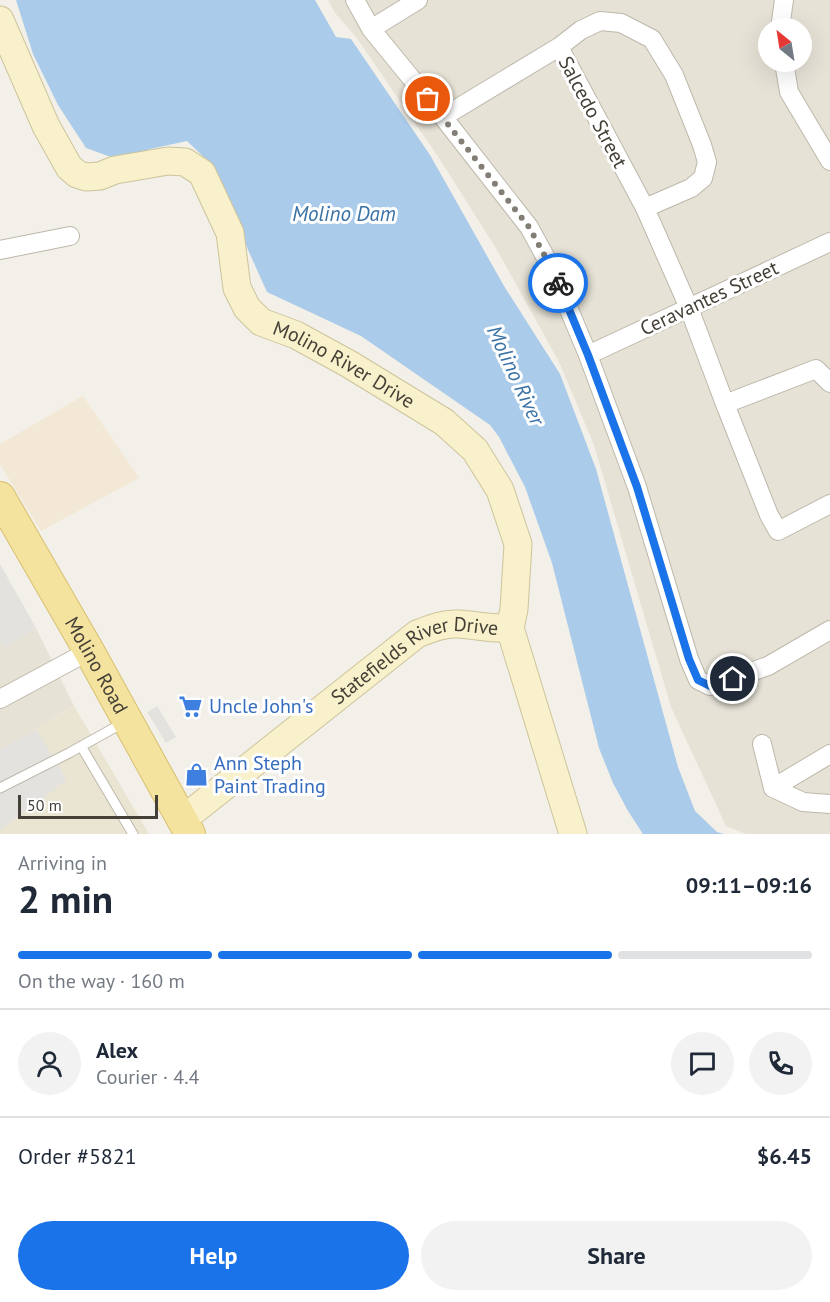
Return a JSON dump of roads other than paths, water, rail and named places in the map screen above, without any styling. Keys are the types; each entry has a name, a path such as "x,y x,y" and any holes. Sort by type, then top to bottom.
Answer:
{"main road":[{"name":"Molino Road","path":"0,497 128,720 181,830"}],"street":[{"path":"355,0 371,29 529,227 552,269 588,355 637,487 689,659 698,680 710,686 768,666 830,630"},
{"path":"371,29 418,0"},
{"path":"781,18 784,0"},
{"name":"Molino River Drive","path":"0,20 46,126 69,167 76,174 86,177 100,176 115,170 168,161 185,162 202,173 230,233 237,288 247,308 261,322 296,335 350,364 444,422 475,450 500,490 518,544 514,609 510,628 573,834"},
{"name":"Salcedo Street","path":"645,208 691,188 703,178 707,162 674,75 652,39 621,24 600,21 581,30 558,47 645,208 689,308 770,515 778,531 830,504"},
{"path":"442,117 558,47"},
{"path":"786,72 789,92 830,161"},
{"path":"0,250 70,236"},
{"name":"Ceravantes Street","path":"588,355 830,242"},
{"path":"725,404 816,369 830,383"},
{"name":"Statefields River Drive","path":"181,830 417,634 436,626 457,624 496,629 510,628"},
{"path":"0,699 89,651"},
{"path":"762,744 773,788"},
{"path":"773,788 830,754"},
{"path":"773,788 803,802 830,804"}],"lane":[{"path":"0,788 128,720"},
{"path":"81,746 133,834"}],"water":[{"name":"Molino Dam","path":"16,0 315,0 336,37 351,39 430,155 504,286 560,374 596,469 678,767 695,811 717,832 724,834 643,834 628,811 613,783 599,748 552,563 525,487 499,437 490,425 361,336 267,292 208,161 187,141 150,149 122,161 86,148 58,105 33,54"}],"place":[{"name":"Uncle John's","path":"191,706"},
{"name":"Ann Steph Paint Trading","path":"196,775"}],"water label":[{"name":"Molino River","path":"516,375"}]}
